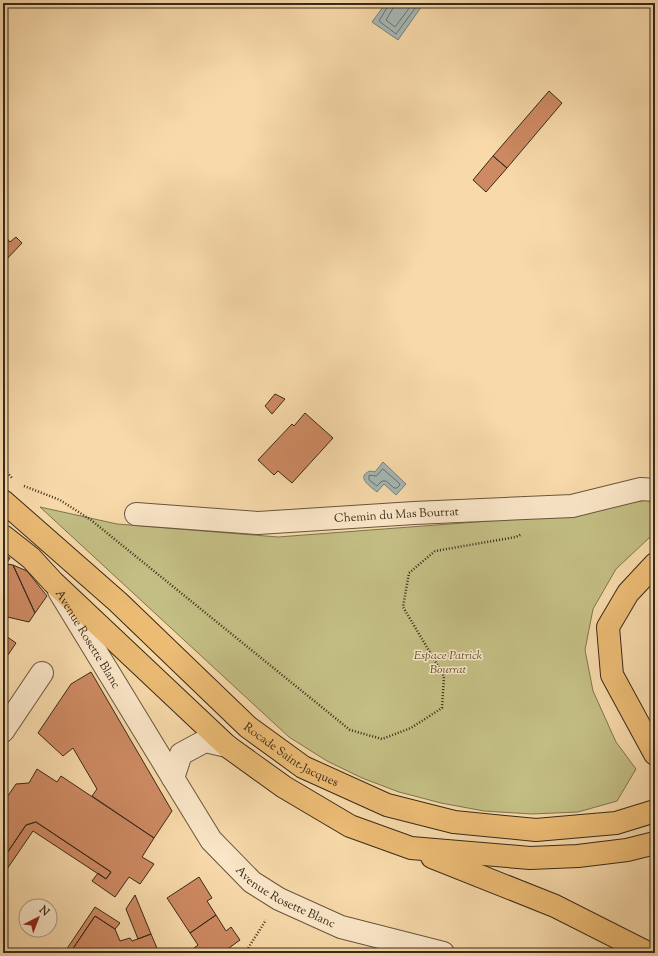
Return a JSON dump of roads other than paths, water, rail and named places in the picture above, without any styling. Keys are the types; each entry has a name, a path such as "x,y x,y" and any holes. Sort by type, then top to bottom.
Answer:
{"main road":[{"name":"Rocade Saint-Jacques","path":"4,502 118,602 248,727 303,767 387,805 454,822 536,830 616,823 655,811"},
{"path":"3,536 31,558 53,582 227,746 284,787 350,826 411,848 555,906 648,953"},
{"path":"655,564 628,593 608,627 612,675 655,754"},
{"path":"411,848 530,858 578,856 627,850 655,843"}],"street":[{"name":"Chemin du Mas Bourrat","path":"136,514 258,523 414,513 572,506 641,489 655,490"},
{"name":"Avenue Rosette Blanc","path":"53,582 211,840 252,882 279,899 342,927 443,953"},
{"path":"3,730 42,673"},
{"path":"173,778 181,754 206,741 227,746"}],"water":[{"path":"386,3 424,3 398,40 372,22"},
{"path":"383,462 406,484 396,495 384,484 377,492 368,485 364,479 366,473 370,471 375,472"}],"park label":[{"name":"Espace Patrick Bourrat","path":"448,662"}]}
